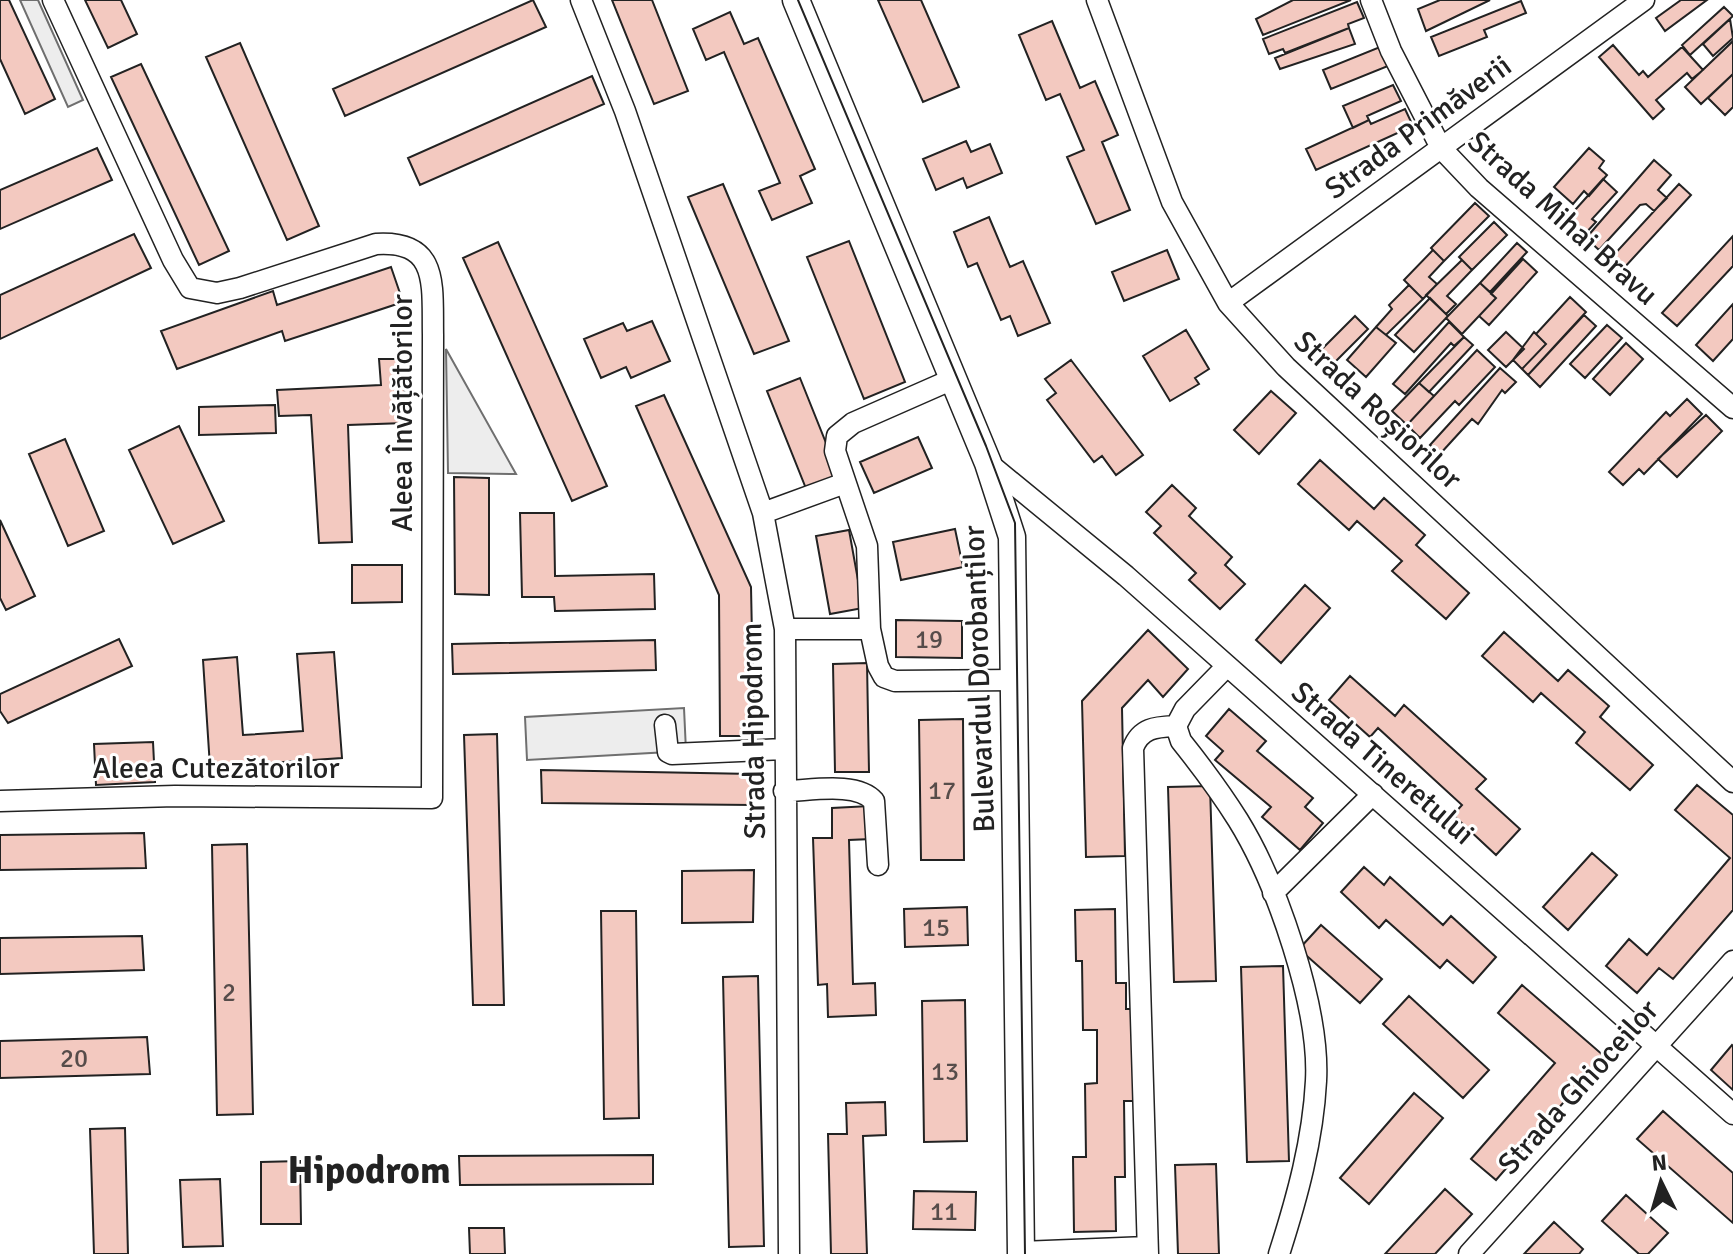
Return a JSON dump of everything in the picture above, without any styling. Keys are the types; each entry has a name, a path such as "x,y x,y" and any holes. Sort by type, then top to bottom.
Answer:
{"main road":[{"name":"Bulevardul Dorobanților","path":"796,0 1003,500 1012,537 1021,1253"}],"street":[{"name":"Aleea Învățătorilor","path":"53,0 173,260 190,288 217,293 240,288 376,244 398,243 413,248 423,257 431,283 433,322 432,798"},
{"name":"Strada Hipodrom","path":"581,0 625,111 763,513 785,629 789,1254"},
{"name":"Strada Roșiorilor","path":"1097,0 1172,202 1228,303 1286,367 1733,782"},
{"name":"Strada Mihai Bravu","path":"1371,0 1391,51 1441,148 1479,188 1733,408"},
{"name":"Strada Primăverii","path":"1228,303 1644,0"},
{"path":"953,379 853,423 837,436 835,451 867,546 870,629 878,666 884,677 895,681 1016,680"},
{"name":"Strada Tineretului","path":"988,463 1126,576 1657,1043 1733,1114"},
{"path":"763,513 845,483"},
{"path":"785,629 870,629"},
{"path":"1227,666 1185,709 1176,726 1181,741 1239,822 1273,893 1309,998 1317,1079 1304,1162 1279,1254"},
{"path":"665,725 668,752 672,754 784,749"},
{"path":"1021,1253 1147,1251 1133,748 1137,737 1150,728 1176,726"},
{"path":"784,791 856,791 868,794 874,801 878,865"},
{"path":"1273,893 1373,794"},
{"name":"Aleea Cutezătorilor","path":"0,801 175,796 432,798"},
{"name":"Strada Ghioceilor","path":"1469,1254 1733,961"}],"shaded area":[{"path":"20,0 38,0 83,100 68,107"},
{"path":"446,349 516,474 448,473"},
{"path":"684,708 686,751 527,760 525,717"}],"building":[{"path":"0,0 9,0 55,99 25,114 0,59"},
{"path":"85,0 121,0 137,34 108,48"},
{"path":"533,0 546,27 345,116 333,89"},
{"path":"612,0 652,0 688,91 654,104"},
{"path":"878,0 921,0 959,87 923,102"},
{"path":"1293,0 1351,0 1263,35 1256,19"},
{"path":"1440,0 1490,0 1426,31 1418,9"},
{"path":"1681,0 1707,0 1665,31 1656,18"},
{"path":"1521,1 1526,13 1484,30 1487,37 1439,56 1431,37"},
{"path":"1357,2 1364,18 1348,24 1349,28 1285,53 1283,49 1269,54 1263,39"},
{"path":"1724,7 1733,16 1690,55 1682,45"},
{"path":"730,12 744,44 758,38 815,169 800,176 812,203 772,220 759,191 780,183 724,52 706,60 693,29"},
{"path":"1730,19 1733,38 1713,56 1703,44"},
{"path":"1052,21 1080,88 1095,81 1118,135 1102,142 1130,210 1096,224 1067,157 1084,150 1060,94 1046,100 1019,35"},
{"path":"1349,28 1355,44 1280,69 1275,58"},
{"path":"1733,41 1733,74 1701,104 1685,87"},
{"path":"240,43 319,226 287,240 206,57"},
{"path":"1613,45 1639,75 1643,71 1648,77 1682,47 1703,70 1692,79 1687,73 1656,100 1664,109 1653,119 1599,57"},
{"path":"1380,47 1388,66 1331,89 1323,70"},
{"path":"141,64 229,251 199,265 111,77"},
{"path":"1733,74 1733,107 1725,115 1708,98"},
{"path":"592,76 604,104 420,185 408,158"},
{"path":"1393,85 1401,101 1367,116 1369,120 1353,128 1343,106"},
{"path":"1405,109 1413,126 1316,170 1306,149 1369,120 1371,124"},
{"path":"966,141 971,152 990,144 1002,173 967,188 963,178 936,190 923,159"},
{"path":"97,148 112,180 0,229 0,190"},
{"path":"1589,148 1604,161 1599,168 1607,175 1589,196 1584,191 1573,204 1554,187"},
{"path":"1654,160 1671,175 1658,190 1667,198 1654,211 1646,204 1640,205 1599,250 1586,238"},
{"path":"1603,179 1617,192 1592,219 1596,222 1583,236 1566,220"},
{"path":"723,184 789,341 754,354 688,197"},
{"path":"1679,184 1691,195 1623,269 1611,258"},
{"path":"1475,203 1489,216 1444,261 1431,248"},
{"path":"989,217 1010,267 1023,261 1050,323 1018,336 1010,316 1001,320 977,263 968,267 954,232"},
{"path":"1494,222 1507,235 1472,270 1459,257"},
{"path":"134,234 151,268 0,339 0,295"},
{"path":"1733,236 1733,266 1677,326 1662,313"},
{"path":"849,241 905,382 864,399 807,257"},
{"path":"498,242 607,486 572,501 463,258"},
{"path":"1517,243 1527,252 1490,292 1480,283"},
{"path":"1167,250 1179,279 1124,301 1112,272"},
{"path":"1433,250 1444,261 1429,277 1437,284 1423,299 1404,280"},
{"path":"1523,259 1537,272 1489,325 1479,316 1496,298 1491,294"},
{"path":"1462,260 1472,270 1447,296 1456,304 1446,314 1426,295"},
{"path":"391,267 403,302 285,341 282,331 177,369 161,331 273,291 277,305"},
{"path":"1480,283 1496,298 1462,334 1446,318"},
{"path":"1409,285 1423,299 1386,335 1376,327 1392,309 1389,305"},
{"path":"1570,297 1586,312 1528,375 1522,369 1546,344 1536,334"},
{"path":"1430,298 1448,316 1414,352 1395,335"},
{"path":"1733,304 1733,339 1713,361 1696,345"},
{"path":"1584,315 1596,326 1540,387 1528,375"},
{"path":"1355,316 1368,329 1334,363 1321,350"},
{"path":"652,321 670,361 631,378 626,367 601,378 584,339 623,323 627,331"},
{"path":"1449,322 1464,337 1454,346 1451,343 1405,394 1393,384"},
{"path":"1607,325 1622,338 1585,378 1570,364"},
{"path":"1376,327 1396,343 1366,377 1347,360"},
{"path":"1186,330 1209,369 1195,378 1199,384 1170,401 1143,356"},
{"path":"1506,332 1524,349 1506,367 1488,350"},
{"path":"1534,332 1546,344 1522,369 1513,360"},
{"path":"1464,337 1473,345 1429,392 1419,383"},
{"path":"1626,343 1643,359 1610,395 1593,379"},
{"path":"1477,350 1495,367 1459,405 1455,401 1420,438 1407,425"},
{"path":"379,359 404,359 405,423 348,425 352,542 319,543 311,415 279,416 277,390 381,385"},
{"path":"1071,360 1143,455 1116,475 1102,456 1094,462 1047,400 1056,393 1045,379"},
{"path":"1500,368 1516,382 1505,393 1502,390 1478,424 1472,419 1440,454 1430,445"},
{"path":"800,378 840,478 807,491 767,391"},
{"path":"1419,383 1434,396 1407,425 1392,411"},
{"path":"1271,391 1296,413 1259,454 1234,430"},
{"path":"664,395 751,587 754,736 720,736 719,595 636,406"},
{"path":"1687,399 1702,414 1644,474 1639,469 1623,485 1609,472 1666,412 1670,416"},
{"path":"275,405 276,433 199,435 199,407"},
{"path":"1706,415 1722,431 1677,477 1658,459"},
{"path":"179,426 224,521 173,544 129,450"},
{"path":"918,437 932,468 874,493 860,462"},
{"path":"65,439 104,531 68,546 29,454"},
{"path":"1320,460 1374,509 1384,498 1425,535 1416,545 1469,593 1446,619 1392,571 1402,561 1357,521 1349,530 1298,484"},
{"path":"454,477 489,478 489,595 455,594"},
{"path":"1172,485 1196,508 1189,516 1232,557 1225,565 1245,584 1220,609 1189,580 1196,573 1154,533 1161,526 1146,512"},
{"path":"520,513 554,513 555,576 654,574 655,609 555,611 554,597 522,597"},
{"path":"0,520 35,596 6,610 0,598"},
{"path":"955,529 963,567 901,580 893,542"},
{"path":"849,530 863,608 830,614 816,536"},
{"path":"352,565 402,565 402,602 352,603"},
{"path":"1305,585 1330,608 1281,663 1256,640"},
{"path":"896,620 962,621 962,658 896,657"},
{"path":"1148,630 1188,669 1163,697 1148,680 1122,708 1125,856 1086,857 1082,701"},
{"path":"1504,632 1558,681 1568,670 1609,706 1600,717 1653,765 1630,790 1576,743 1585,732 1541,693 1533,702 1482,656"},
{"path":"119,639 132,666 8,723 0,711 0,694"},
{"path":"655,640 656,670 453,674 452,644"},
{"path":"334,652 342,758 210,767 203,660 237,657 243,735 303,731 297,654"},
{"path":"867,663 869,772 835,772 833,664"},
{"path":"1350,676 1395,716 1404,705 1486,779 1476,789 1520,829 1496,855 1453,815 1462,805 1378,728 1370,737 1329,700"},
{"path":"1229,709 1266,741 1257,751 1313,798 1305,807 1323,823 1300,850 1262,817 1271,807 1215,760 1223,751 1206,736"},
{"path":"963,719 964,860 921,860 919,720"},
{"path":"497,734 504,1005 473,1005 464,735"},
{"path":"153,742 155,782 96,785 94,744"},
{"path":"541,770 753,774 753,805 542,803"},
{"path":"1697,785 1733,815 1733,910 1673,979 1659,968 1637,993 1606,966 1629,939 1647,955 1730,858 1675,810"},
{"path":"1210,786 1216,981 1174,982 1168,787"},
{"path":"870,806 871,839 849,840 853,984 875,983 876,1015 828,1017 827,984 818,985 813,838 832,838 832,808"},
{"path":"144,833 146,868 0,870 0,835"},
{"path":"247,844 253,1114 217,1115 212,845"},
{"path":"1592,853 1617,875 1568,930 1543,907"},
{"path":"1364,867 1384,885 1390,877 1443,925 1451,916 1496,957 1473,983 1447,960 1440,968 1386,920 1379,928 1341,892"},
{"path":"754,870 753,922 682,923 682,871"},
{"path":"967,907 968,945 905,947 904,909"},
{"path":"1115,909 1116,983 1126,983 1126,1009 1133,1009 1134,1101 1124,1101 1125,1177 1115,1177 1116,1231 1074,1232 1073,1157 1086,1157 1085,1084 1097,1083 1097,1030 1083,1030 1082,961 1076,961 1075,910"},
{"path":"601,911 636,911 639,1118 604,1119"},
{"path":"1321,925 1382,979 1360,1003 1299,949"},
{"path":"142,936 144,970 0,974 0,938"},
{"path":"1283,966 1289,1161 1247,1162 1241,967"},
{"path":"758,976 764,1246 729,1247 723,977"},
{"path":"1522,985 1604,1056 1496,1180 1471,1159 1555,1063 1498,1013"},
{"path":"1409,996 1489,1070 1463,1098 1383,1024"},
{"path":"965,1000 967,1141 924,1142 922,1001"},
{"path":"147,1037 150,1074 0,1078 0,1041"},
{"path":"1733,1046 1733,1090 1711,1070"},
{"path":"1414,1093 1443,1118 1369,1204 1340,1178"},
{"path":"885,1102 886,1135 863,1136 867,1254 831,1254 828,1134 847,1134 846,1103"},
{"path":"1663,1111 1733,1173 1733,1223 1637,1139"},
{"path":"125,1128 128,1254 94,1254 90,1129"},
{"path":"653,1155 653,1184 460,1185 459,1156"},
{"path":"300,1161 301,1224 261,1224 261,1162"},
{"path":"1216,1164 1219,1254 1178,1254 1175,1165"},
{"path":"220,1179 223,1246 183,1247 180,1180"},
{"path":"1445,1189 1472,1214 1435,1254 1385,1254"},
{"path":"914,1191 976,1192 975,1230 913,1229"},
{"path":"1626,1195 1668,1233 1648,1254 1639,1254 1602,1221"},
{"path":"1554,1222 1583,1249 1579,1254 1524,1254"},
{"path":"469,1228 504,1228 505,1254 470,1254"}],"tram line":[{"path":"798,0 986,446 1015,523 1025,1254"}],"district":[{"name":"Hipodrom","path":"369,1170"}]}
